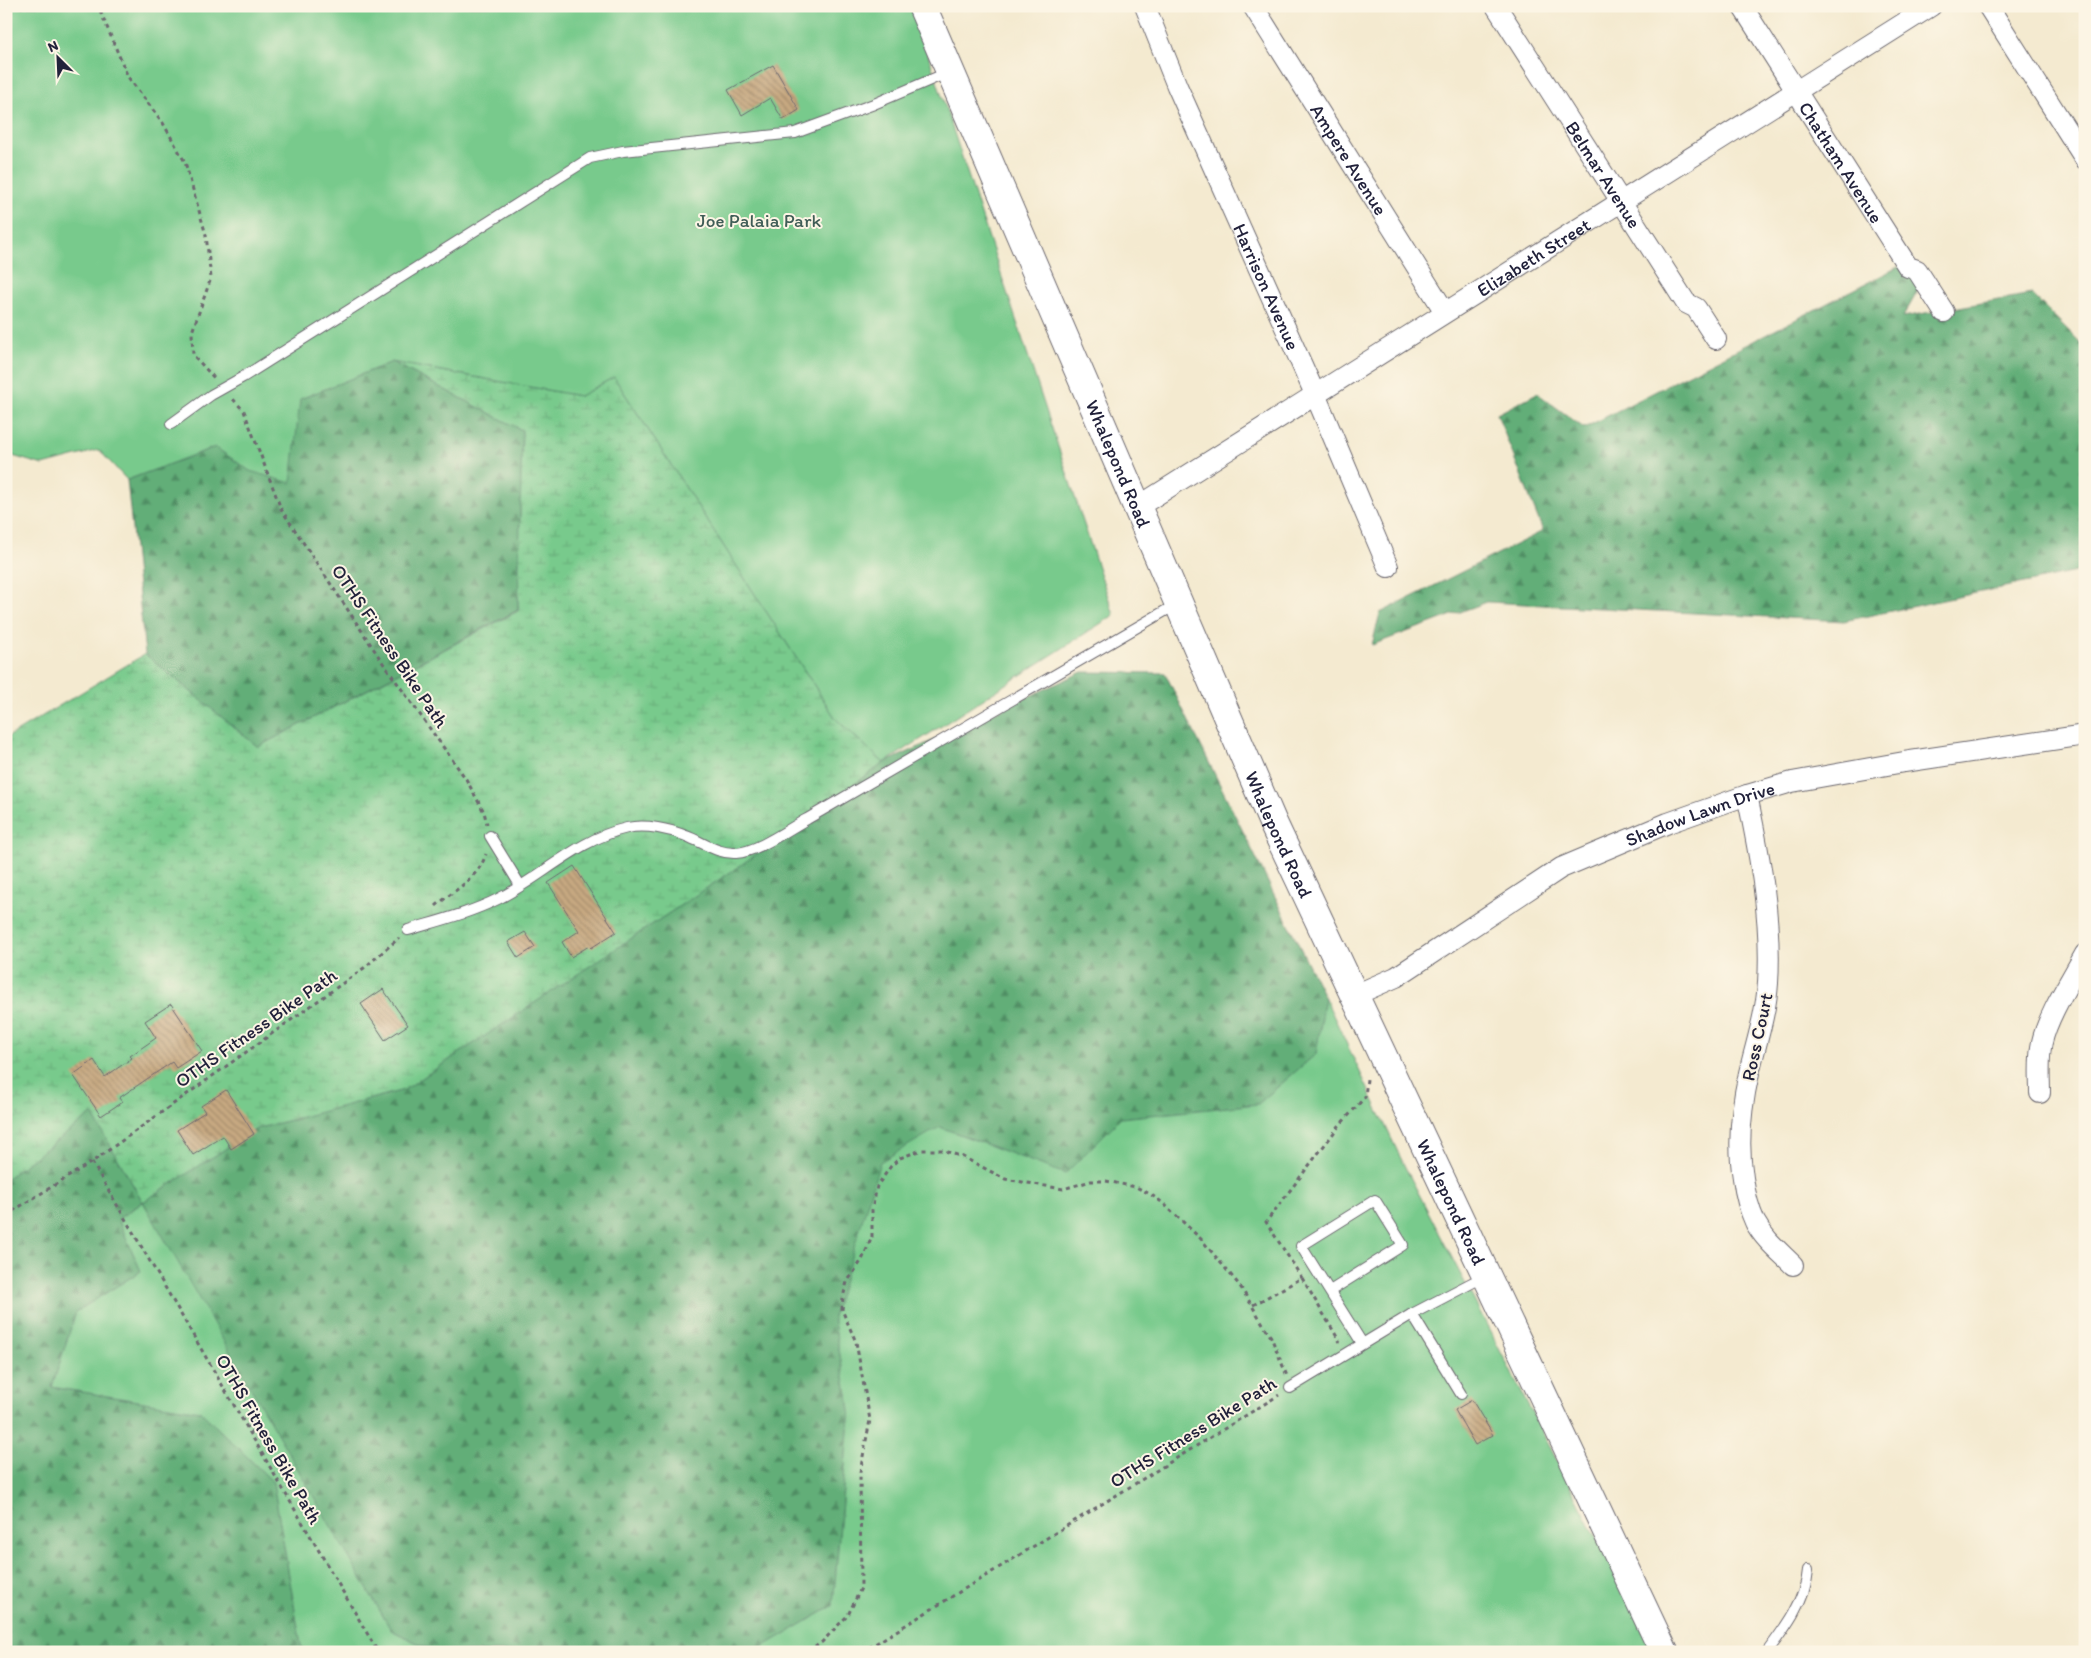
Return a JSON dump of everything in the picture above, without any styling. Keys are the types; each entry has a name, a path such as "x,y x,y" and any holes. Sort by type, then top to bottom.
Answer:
{"street":[{"name":"Whalepond Road","path":"922,6 1272,823 1355,995 1664,1652"},
{"name":"Harrison Avenue","path":"1146,6 1178,86 1316,394 1388,567"},
{"name":"Ampere Avenue","path":"1253,6 1445,312"},
{"name":"Belmar Avenue","path":"1496,6 1686,303 1696,308 1716,339"},
{"name":"Chatham Avenue","path":"1742,6 1908,267 1917,270 1944,312"},
{"name":"Elizabeth Street","path":"1136,508 1931,6"},
{"path":"1988,6 2085,159"},
{"name":"Shadow Lawn Drive","path":"1355,995 1396,977 1560,868 1668,823 1747,795 1802,780 1904,762 2085,735"},
{"name":"Ross Court","path":"1747,795 1757,843 1769,961 1764,1014 1742,1111 1739,1139 1740,1161 1744,1186 1755,1221 1767,1239 1793,1264"},
{"path":"2040,1093 2040,1052 2042,1040 2085,954"}],"lane":[{"path":"171,424 224,388 590,158 623,151 795,133 874,104 950,72"},
{"path":"408,930 457,916 498,899 588,844 628,828 650,827 669,830 724,852 736,853 751,850 1178,603"},
{"path":"490,836 520,885"},
{"path":"1330,1291 1403,1245 1376,1200 1301,1246 1362,1343"},
{"path":"1290,1388 1412,1314 1486,1276"},
{"path":"1412,1314 1462,1394"},
{"path":"1767,1652 1788,1624 1808,1580 1808,1570"}],"path":[{"path":"19,6 24,8 30,6"},
{"name":"OTHS Fitness Bike Path","path":"6,1215 92,1162 364,968 471,879 484,859 490,836 484,812 466,779 383,663 280,509 244,411 193,355 192,332 211,278 206,235 185,162 163,123 128,77 99,8 95,6"},
{"path":"1347,1353 1266,1222 1339,1126 1365,1097 1367,1079"},
{"name":"OTHS Fitness Bike Path","path":"808,1652 822,1642 848,1615 861,1588 860,1472 870,1420 856,1342 842,1310 847,1282 862,1260 872,1237 872,1210 877,1186 891,1166 900,1158 921,1150 942,1150 963,1157 1005,1179 1062,1189 1091,1181 1106,1181 1136,1187 1163,1203 1188,1226 1221,1262 1253,1305 1283,1364 1290,1388 862,1652"},
{"name":"OTHS Fitness Bike Path","path":"92,1162 378,1652"},
{"path":"1253,1305 1302,1278"}],"green space":[{"name":"Joe Palaia Park","path":"6,6 912,6 1114,615 884,763 836,719 614,377 580,396 392,362 300,399 291,483 250,471 215,447 127,480 99,450 43,465 6,454"},
{"path":"1898,267 1926,277 1903,317 2032,294 2085,347 2085,570 1844,621 1487,602 1372,645 1380,613 1543,531 1497,414 1537,393 1584,428"},
{"path":"392,362 522,430 518,610 258,747 145,654 127,480 215,447 250,471 300,399"},
{"path":"392,362 580,396 614,377 836,719 884,763 738,867 404,1090 256,1129 143,1202 92,1114 6,1179 6,738 145,654 258,747 518,611 522,430"},
{"path":"1082,672 1165,673 1325,998 1316,1054 1258,1104 1121,1118 1065,1174 940,1127 833,1317 850,1409 833,1606 754,1652 435,1652 391,1630 142,1202 118,1219 141,1271 76,1312 52,1387 200,1411 273,1482 301,1645 305,1652 6,1652 6,1179 92,1114 143,1202 256,1129 404,1090 738,867 884,763"},
{"path":"1325,998 1404,1165 1656,1652 754,1652 833,1606 850,1409 833,1317 880,1162 940,1127 1065,1174 1121,1118 1258,1104 1316,1054"},
{"path":"143,1202 391,1630 435,1652 305,1652 301,1645 273,1482 200,1411 52,1387 76,1312 141,1271 118,1219"}],"building":[{"path":"773,65 799,110 783,120 770,98 742,115 728,90"},
{"path":"574,866 616,932 591,948 589,946 571,957 562,942 579,931 548,883"},
{"path":"525,932 535,947 518,958 508,942"},
{"path":"383,989 408,1025 385,1040 361,1004"},
{"path":"171,1004 202,1051 176,1068 172,1062 119,1098 122,1102 101,1116 73,1075 94,1060 105,1077 132,1058 130,1056 156,1038 145,1021"},
{"path":"226,1090 254,1134 231,1149 223,1136 193,1155 177,1130 205,1112 201,1106"},
{"path":"1472,1400 1493,1435 1475,1445 1455,1410"}]}
